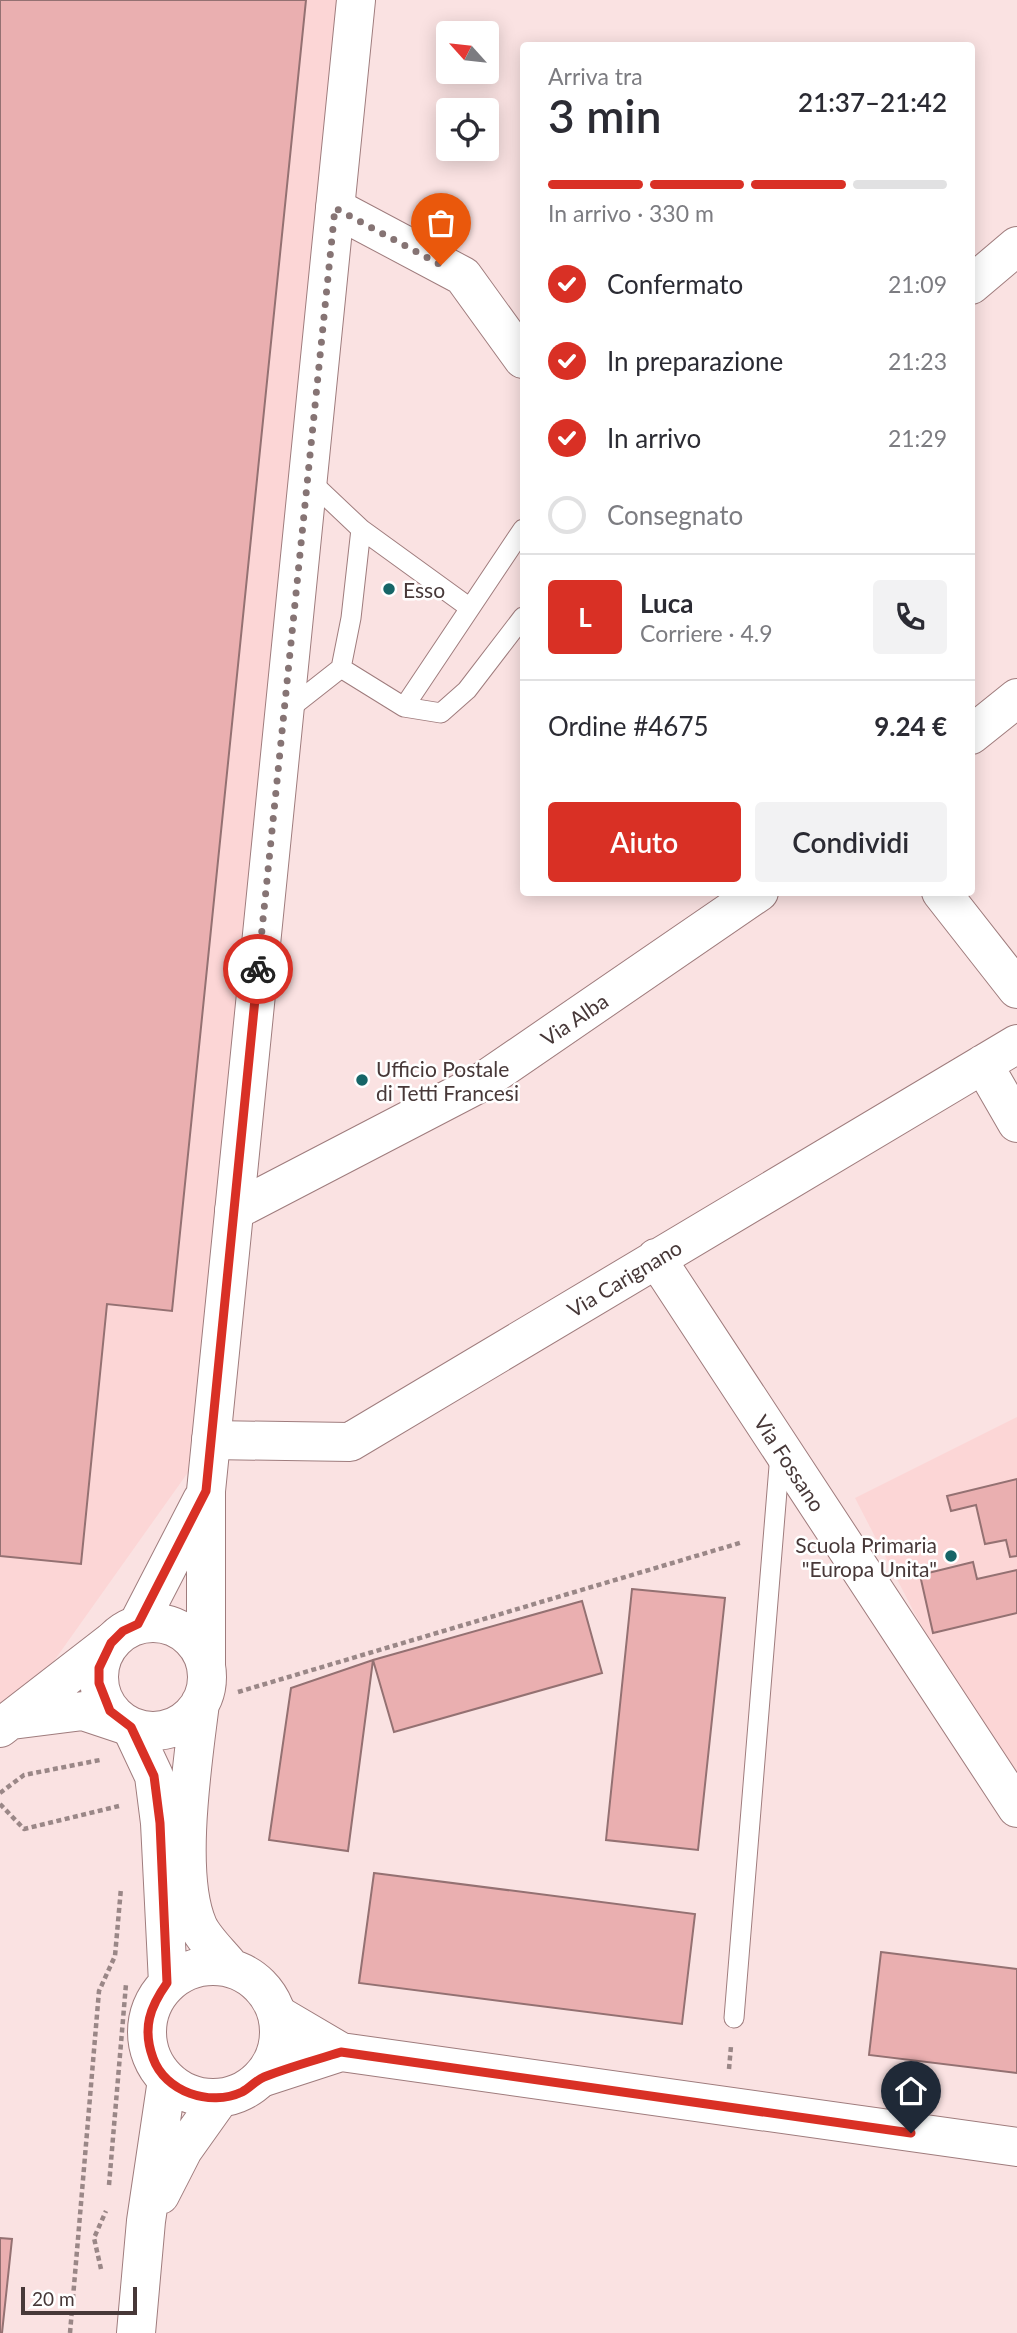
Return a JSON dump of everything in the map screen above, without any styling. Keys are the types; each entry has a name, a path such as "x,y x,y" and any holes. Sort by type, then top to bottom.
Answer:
{"street":[{"path":"231,1968 199,1928 191,1903 187,1817 203,1685 206,1491 356,0"},
{"path":"335,208 463,276 520,355"},
{"path":"975,282 1017,246"},
{"path":"975,732 1017,698"},
{"name":"Via Alba","path":"234,1211 482,1082 753,896"},
{"path":"945,896 1017,989"},
{"name":"Via Carignano","path":"211,1440 350,1442 1017,1044"},
{"path":"983,1064 1017,1123"},
{"name":"Via Fossano","path":"656,1258 1017,1808"},
{"path":"167,1983 160,1823 154,1776 131,1727 110,1711 101,1690 99,1668 124,1633 206,1491"},
{"path":"170,1625 184,1632 196,1643 203,1685 191,1715 167,1729 152,1731 131,1727 83,1711 6,1724 124,1633 170,1625"},
{"path":"261,2078 274,2059 280,2037 278,2015 268,1994 252,1977 231,1968 209,1965 187,1971 167,1983 154,2002 149,2016 147,2039 154,2062 167,2080 187,2093 220,2098 242,2092 261,2078 341,2052"},
{"path":"278,2015 341,2052 1017,2147"},
{"path":"136,2333 146,2221 167,2080"},
{"path":"146,2221 183,2150 220,2098"}],"lane":[{"path":"307,479 361,529 470,608"},
{"path":"284,713 341,668 351,618 361,529"},
{"path":"404,707 520,533"},
{"path":"341,668 404,707 441,713 467,690 520,621"},
{"path":"734,2018 780,1449"}],"path":[{"path":"203,1685 774,1533"},
{"path":"0,1793 24,1775 103,1759"},
{"path":"0,1804 24,1829 126,1804"},
{"path":"116,1807 121,1816"},
{"path":"70,2333 99,1991 115,1956 122,1877"},
{"path":"108,2195 127,1980"},
{"path":"724,2107 734,2018"},
{"path":"102,2272 94,2238 107,2209"}],"shaded area":[{"path":"0,0 356,0 211,1440 12,1720 0,1728"},
{"name":"Scuola Primaria \"Europa Unita\"","path":"1017,1417 1017,1788 915,1614 855,1498"}],"building":[{"path":"0,0 306,0 172,1311 107,1304 81,1564 0,1556"},
{"path":"1017,1479 1017,1556 1010,1557 1006,1540 985,1544 976,1505 951,1511 947,1496"},
{"path":"973,1562 977,1579 1017,1570 1017,1613 933,1633 920,1575"},
{"path":"632,1589 725,1598 698,1850 606,1840"},
{"path":"582,1601 602,1673 394,1732 373,1660"},
{"path":"373,1660 348,1851 269,1840 291,1688"},
{"path":"374,1873 695,1914 682,2024 359,1983"},
{"path":"881,1952 1017,1969 1017,2073 869,2055"},
{"path":"0,2238 12,2239 2,2333 0,2333"}],"way so far":[{"path":"258,969 335,208 441,265"}],"place":[{"name":"Esso","path":"389,589"},
{"name":"Ufficio Postale di Tetti Francesi","path":"362,1080"},
{"name":"Scuola Primaria \"Europa Unita\"","path":"951,1556"}],"route":[{"path":"258,969 206,1491 138,1624 123,1631 111,1643 103,1654 99,1668 103,1698 110,1711 131,1727 154,1776 160,1823 167,1983 154,2002 149,2016 147,2039 154,2062 167,2080 187,2093 220,2098 242,2092 261,2078 341,2052 911,2133"}]}
